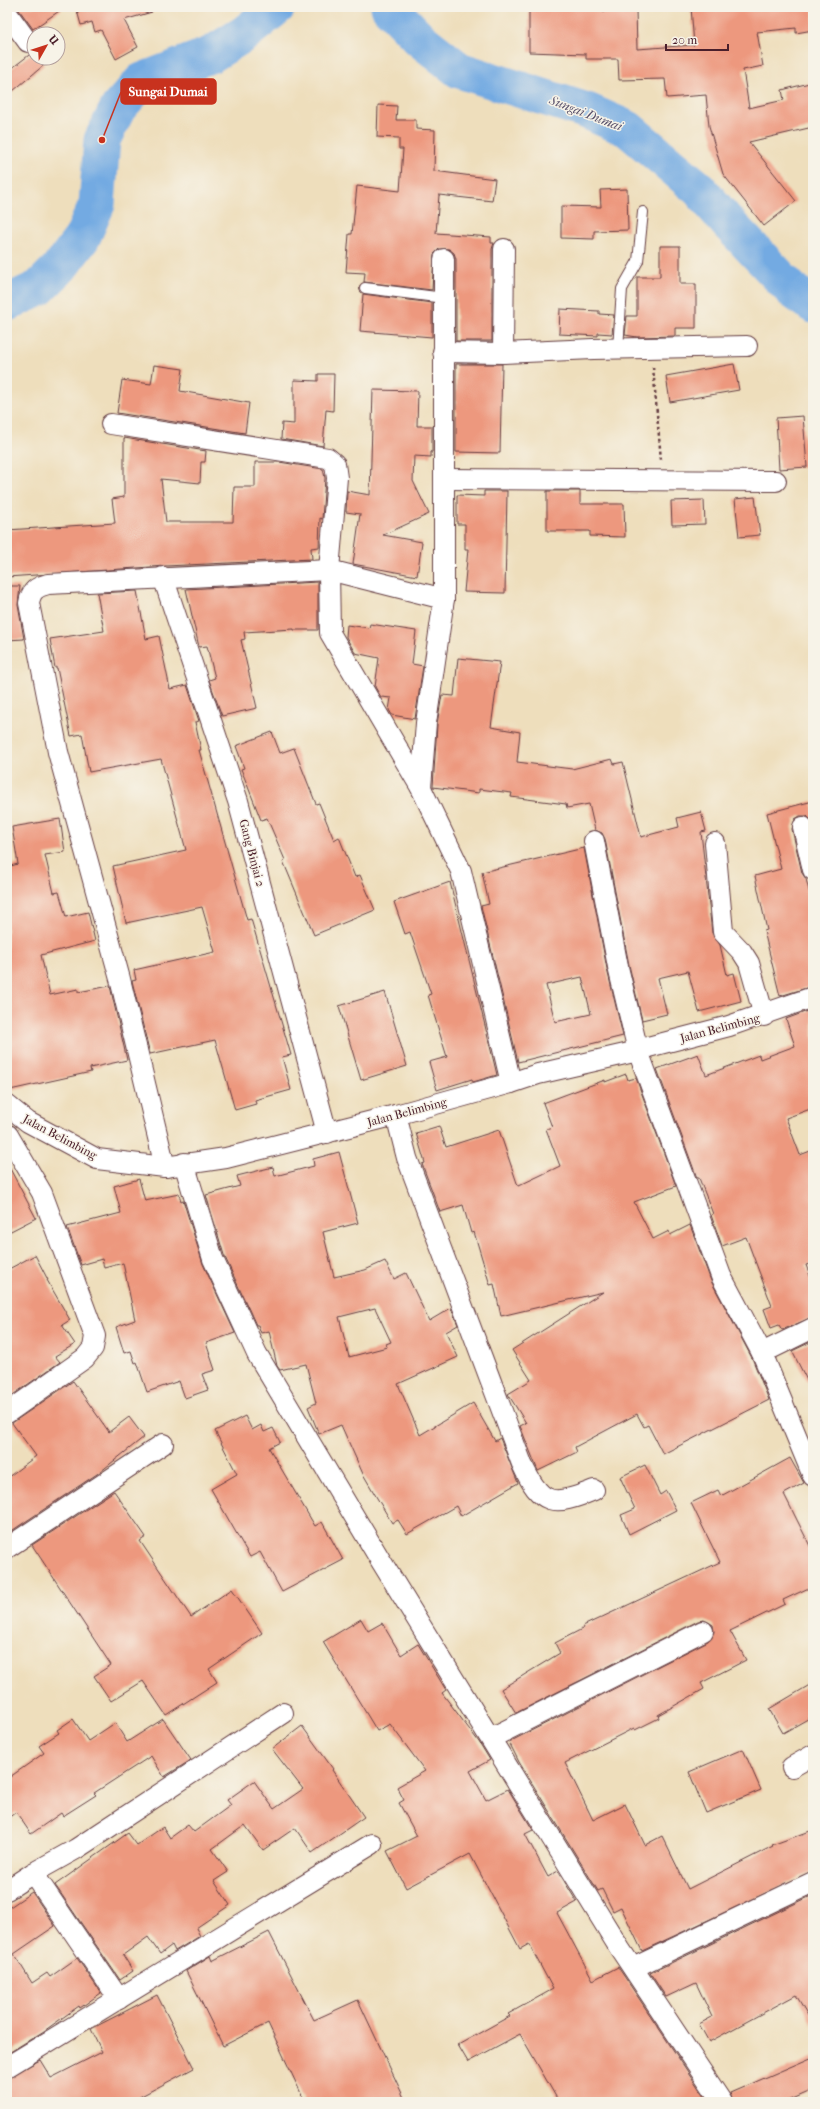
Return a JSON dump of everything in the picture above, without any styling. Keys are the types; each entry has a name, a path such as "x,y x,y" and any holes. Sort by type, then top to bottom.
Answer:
{"street":[{"path":"7,13 26,39"},
{"path":"503,353 504,249"},
{"path":"422,788 426,723 444,599 444,259"},
{"path":"443,352 503,353 747,346"},
{"path":"111,424 331,460 335,464 338,471 329,570 329,627 332,638 422,788 465,881 512,1083"},
{"path":"444,479 663,482 776,481"},
{"path":"444,599 329,570 163,577 48,584 37,587 30,594 28,603 58,752 120,979 174,1165 213,1259 257,1354 633,1968 722,2102"},
{"name":"Gang Binjai 2","path":"163,577 238,801 328,1133"},
{"path":"803,827 813,870"},
{"path":"594,841 618,967 638,1051 721,1276 762,1353 813,1474"},
{"path":"715,843 724,932 742,952 749,963 764,1016"},
{"name":"Jalan Belimbing","path":"7,1105 28,1122 97,1158 174,1165 226,1158 328,1133 512,1083 538,1074 638,1051 764,1016 813,997"},
{"path":"396,1115 407,1158 522,1464 533,1487 544,1496 555,1501 564,1501 594,1490"},
{"path":"7,1413 84,1358 93,1348 95,1336 42,1193 7,1136 28,1122"},
{"path":"762,1353 813,1328"},
{"path":"7,1548 163,1444"},
{"path":"491,1738 703,1631"},
{"path":"7,1890 33,1873 76,1849 282,1713"},
{"path":"792,1767 813,1755"},
{"path":"7,2067 119,2000 372,1844"},
{"path":"33,1873 119,2000"},
{"path":"633,1968 813,1882"}],"lane":[{"path":"618,349 622,289 638,261 643,212"},
{"path":"365,288 444,298"}],"path":[{"path":"651,348 663,482"}],"building":[{"path":"17,7 65,7 37,26 31,26"},
{"path":"76,7 151,7 152,12 124,20 138,47 116,59 101,30 95,32 92,22 81,25"},
{"path":"529,7 603,7 603,11 636,10 637,49 694,45 691,7 813,7 813,30 796,33 796,28 757,32 763,66 743,70 749,108 784,100 782,90 813,82 813,127 749,142 796,201 764,226 723,174 709,126 706,95 667,98 665,79 619,80 618,59 586,59 586,54 529,52"},
{"path":"26,57 26,66 43,66 7,96 7,72"},
{"path":"378,105 397,106 396,120 416,120 416,129 435,130 434,171 495,179 492,201 439,195 436,233 491,237 491,243 494,243 492,249 492,341 456,341 456,259 454,253 449,249 439,249 434,254 432,290 364,282 365,273 346,272 349,234 352,234 357,186 400,191 403,149 399,149 399,138 377,137"},
{"path":"627,189 628,230 594,231 594,239 561,238 561,206 601,207 600,190"},
{"path":"660,246 680,246 680,284 696,284 696,328 675,328 675,336 637,337 625,335 627,316 637,316 637,277 660,277"},
{"path":"363,294 432,303 432,337 360,331"},
{"path":"560,309 599,311 599,314 614,315 612,334 598,333 598,336 559,334"},
{"path":"456,364 502,364 500,453 456,452"},
{"path":"734,364 739,390 670,402 666,376"},
{"path":"154,365 183,369 180,391 249,403 245,433 117,413 122,380 151,384"},
{"path":"318,374 334,374 333,411 326,410 323,446 281,439 282,423 294,424 294,380 318,381"},
{"path":"373,390 418,391 417,426 432,426 431,457 414,456 413,481 429,514 383,535 422,542 417,576 353,564 360,514 346,512 347,491 370,495"},
{"path":"803,416 807,467 779,469 776,418"},
{"path":"124,438 206,451 205,462 201,462 200,483 161,479 166,522 233,522 234,487 255,487 255,462 279,462 323,469 325,478 322,519 320,518 319,547 311,548 312,559 165,566 7,577 7,530 115,523 112,499 124,497"},
{"path":"484,491 507,491 505,593 464,592 468,549 465,549 465,524 457,524 457,495 484,496"},
{"path":"547,491 580,491 580,504 624,504 625,537 590,536 590,531 547,531"},
{"path":"755,497 760,535 739,537 735,499"},
{"path":"704,500 705,524 672,525 671,501"},
{"path":"318,582 318,630 294,629 244,632 245,639 241,640 257,708 222,716 209,680 215,678 207,646 199,647 186,589"},
{"path":"7,586 20,586 18,605 24,639 7,640"},
{"path":"137,591 146,639 159,636 170,689 187,685 199,721 195,722 201,750 199,750 247,920 251,919 291,1055 282,1057 291,1090 255,1100 256,1104 235,1110 215,1040 150,1054 132,981 136,980 134,970 215,952 202,907 126,923 113,866 186,850 161,759 89,772 82,734 71,736 57,668 55,668 50,639 104,631 97,593"},
{"path":"370,624 416,631 412,664 423,666 415,719 392,715 389,710 391,698 381,697 375,687 379,658 355,653 346,637 347,625 369,628"},
{"path":"458,658 500,662 491,727 520,732 517,762 572,769 612,759 614,764 623,762 641,837 679,827 677,818 701,812 706,831 701,832 712,933 720,945 727,975 734,973 741,1001 699,1012 688,971 658,978 667,1014 642,1020 629,965 605,839 602,833 595,830 589,804 567,808 566,804 511,797 512,793 479,789 479,793 433,787 437,724 442,695 454,696"},
{"path":"272,732 280,753 294,748 316,804 319,803 334,840 339,837 355,877 360,875 375,910 314,935 267,818 261,820 241,769 244,768 236,746"},
{"path":"813,801 813,822 807,816 800,816 795,819 792,829 802,873 806,879 813,906 813,986 780,996 764,931 767,930 755,876 781,869 767,813"},
{"path":"60,819 65,852 45,855 54,893 59,892 66,917 88,912 95,941 41,955 50,995 78,989 78,992 110,986 127,1060 90,1068 91,1072 10,1090 7,1078 7,867 18,864 12,827"},
{"path":"584,848 607,969 623,1036 518,1062 481,906 489,904 482,872","holes":["582,977 591,1014 555,1022 546,985"]},
{"path":"450,882 497,1075 473,1082 472,1079 437,1090 429,1062 447,1057 428,995 431,994 410,932 405,934 394,902"},
{"path":"385,992 407,1066 361,1080 339,1006"},
{"path":"813,1009 813,1108 786,1118 800,1155 813,1150 813,1263 806,1265 813,1284 813,1317 782,1330 779,1325 771,1328 764,1309 772,1306 746,1237 722,1246 711,1215 713,1214 699,1178 697,1178 657,1069 698,1054 706,1075 759,1055 760,1059 795,1046 786,1019"},
{"path":"626,1074 628,1080 636,1078 676,1186 634,1202 653,1239 669,1231 670,1235 690,1225 711,1281 752,1358 769,1400 663,1454 648,1425 644,1427 637,1414 575,1447 577,1452 538,1471 520,1426 526,1423 508,1394 531,1380 512,1350 603,1292 501,1316 494,1284 490,1285 474,1232 471,1233 463,1205 440,1212 422,1164 425,1163 416,1133 439,1126 446,1147 499,1130 518,1186 560,1166 546,1129 552,1127 543,1103 605,1080 605,1082"},
{"path":"339,1152 358,1223 323,1232 334,1277 365,1270 385,1261 394,1279 406,1273 429,1321 451,1308 458,1325 446,1332 458,1357 398,1384 420,1435 473,1403 495,1441 500,1438 518,1483 461,1516 456,1506 407,1534 398,1520 392,1523 363,1474 341,1425 319,1434 308,1407 316,1403 306,1364 280,1370 277,1366 269,1331 261,1333 258,1325 256,1325 224,1255 206,1195 240,1186 237,1176 273,1167 275,1176 314,1166 313,1159","holes":["375,1308 391,1342 386,1344 387,1347 349,1357 339,1317"]},
{"path":"7,1163 36,1218 7,1233"},
{"path":"139,1179 145,1201 179,1194 181,1201 183,1200 203,1264 235,1333 206,1343 215,1370 202,1374 208,1390 185,1398 179,1381 147,1392 137,1362 135,1363 131,1351 124,1353 116,1327 135,1320 123,1263 104,1268 102,1259 81,1265 67,1227 121,1213 114,1186"},
{"path":"35,1255 47,1280 70,1320 62,1325 75,1344 55,1356 60,1362 7,1399 7,1270"},
{"path":"813,1341 813,1392 792,1351"},
{"path":"73,1381 109,1432 129,1417 144,1437 100,1472 7,1534 7,1478 36,1456 12,1423"},
{"path":"245,1416 252,1430 261,1425 264,1432 273,1428 280,1442 269,1448 315,1526 322,1522 343,1560 282,1592 260,1552 250,1557 211,1489 237,1474 215,1431"},
{"path":"790,1458 804,1483 784,1494 813,1552 813,1586 783,1600 785,1604 730,1631 746,1660 701,1683 704,1689 658,1715 659,1718 635,1730 634,1728 565,1763 593,1820 625,1804 645,1845 662,1836 688,1889 773,1846 772,1845 813,1830 813,1871 642,1951 621,1907 613,1911 602,1889 598,1891 519,1762 509,1742 708,1641 714,1632 713,1625 704,1620 698,1621 516,1713 501,1689 560,1653 555,1643 584,1628 583,1626 720,1562 691,1503 718,1490 721,1496"},
{"path":"645,1465 660,1495 666,1491 676,1510 629,1534 621,1515 635,1509 620,1477"},
{"path":"114,1491 146,1537 140,1541 191,1617 232,1589 262,1633 209,1669 217,1682 166,1715 143,1681 111,1701 94,1676 111,1665 32,1545"},
{"path":"361,1619 368,1631 382,1623 401,1655 418,1644 446,1690 442,1693 479,1742 490,1760 470,1771 486,1800 508,1789 533,1830 525,1834 548,1877 558,1871 577,1902 557,1913 593,1980 618,1967 708,2102 559,2102 520,2034 468,2062 458,2045 510,2016 508,2014 553,1989 529,1944 520,1949 470,1854 406,1888 387,1851 417,1836 399,1803 404,1800 397,1787 425,1771 390,1724 377,1731 323,1642"},
{"path":"813,1683 813,1716 783,1733 769,1709"},
{"path":"73,1719 88,1741 115,1723 127,1742 163,1719 191,1760 164,1777 151,1756 94,1793 96,1795 63,1816 61,1813 31,1834 16,1812 7,1819 7,1779 44,1753 39,1746 59,1733 57,1730"},
{"path":"302,1726 333,1769 332,1770 364,1817 312,1853 295,1828 263,1850 245,1825 212,1849 228,1872 214,1881 230,1905 196,1928 200,1936 175,1951 172,1945 160,1954 148,1937 123,1955 133,1971 120,1980 55,1885 128,1833 137,1845 163,1827 170,1838 188,1825 194,1832 231,1805 227,1800 254,1781 274,1809 303,1789 272,1749"},
{"path":"743,1749 761,1790 706,1813 689,1772"},
{"path":"32,1892 55,1926 14,1954 32,1983 47,1973 50,1977 77,1958 101,1993 7,2054 7,1909"},
{"path":"813,1895 813,2024 796,1995 709,2042 699,2024 712,2017 696,1983 666,1997 650,1973"},
{"path":"269,1932 314,2020 358,2000 406,2102 305,2102 268,2023 223,2046 186,1971 210,1956 212,1961"},
{"path":"157,1995 194,2068 130,2102 7,2102 7,2078 40,2060 51,2078 102,2052 91,2029"},
{"path":"813,2057 813,2090 786,2102 733,2102 730,2093"}],"waterway":[{"name":"Sungai Dumai","path":"7,303 39,288 60,267 82,238 97,204 102,140 118,108 142,81 212,54 244,34 277,7"},
{"name":"Sungai Dumai","path":"389,7 421,40 459,70 587,111 628,129 699,189 728,223 792,290 813,305"}],"place":[{"name":"Sungai Dumai","path":"102,140"}]}
